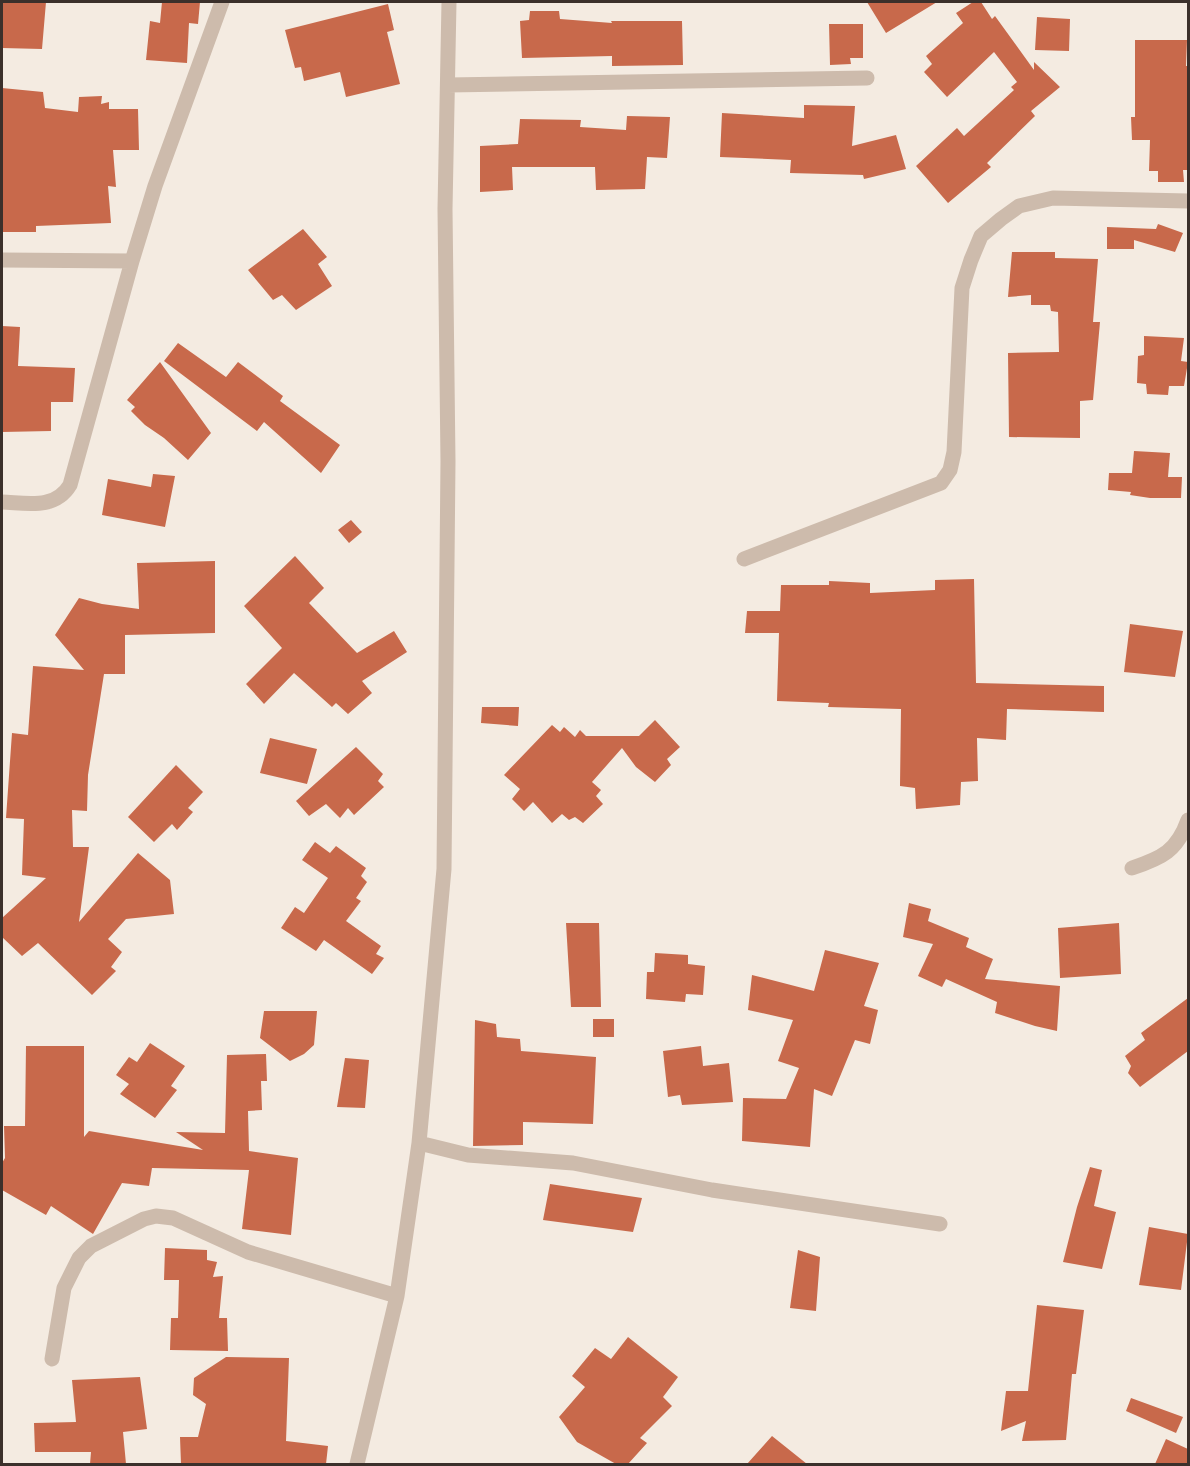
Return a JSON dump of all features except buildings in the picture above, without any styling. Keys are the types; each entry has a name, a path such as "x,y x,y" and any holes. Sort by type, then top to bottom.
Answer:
{"street":[{"path":"2,502 48,503 63,495 70,485 155,186 222,2"},
{"path":"357,1464 397,1296 419,1143 444,869 448,462 445,209 449,2"},
{"path":"448,85 867,78"},
{"path":"744,559 941,483 950,470 954,452 962,288 970,260 981,236 1001,219 1020,206 1053,198 1188,201"},
{"path":"2,260 132,261"},
{"path":"1132,868 1169,852 1182,837 1188,820"},
{"path":"419,1143 468,1155 573,1164 712,1190 940,1224"},
{"path":"52,1359 64,1288 80,1258 91,1246 144,1219 156,1216 173,1218 248,1252 397,1296"}]}
